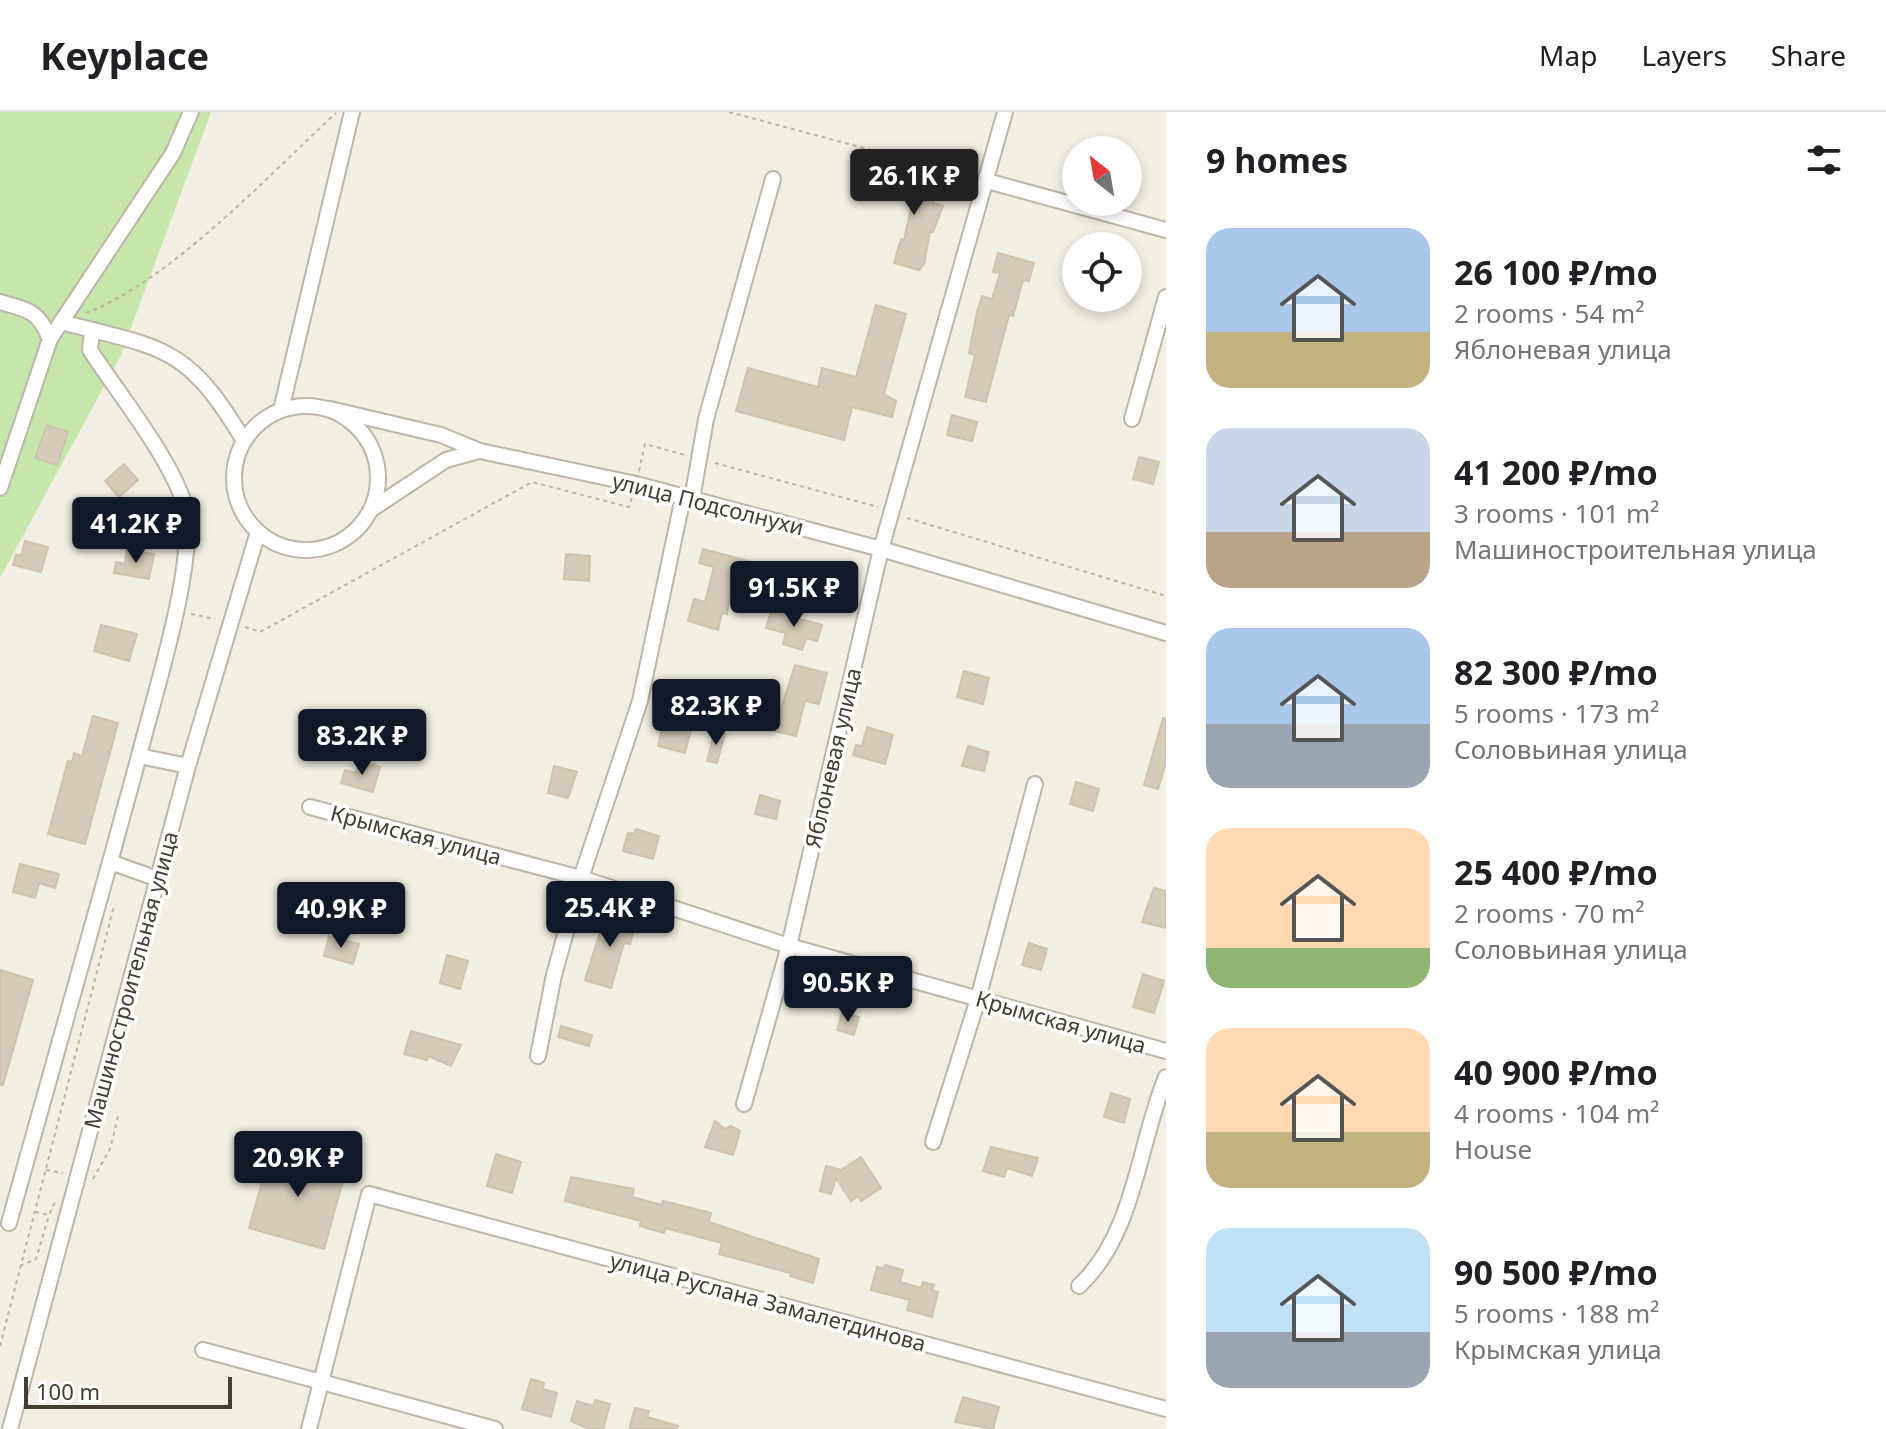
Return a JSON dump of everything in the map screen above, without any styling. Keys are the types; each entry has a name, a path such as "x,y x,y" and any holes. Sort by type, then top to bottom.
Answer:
{"street":[{"path":"0,488 50,339 173,153 191,112"},
{"path":"281,410 352,112"},
{"name":"Яблоневая улица","path":"744,1104 789,946 881,549 1005,112"},
{"path":"538,1056 554,975 581,878 640,701 688,498 701,459 706,419 773,179"},
{"path":"987,181 1166,230"},
{"path":"1132,419 1166,297"},
{"path":"0,302 27,309 42,319 50,339"},
{"path":"61,322 161,349 178,359 206,383 244,441"},
{"path":"9,1223 139,756 185,571 188,533 183,501 168,471 90,350 92,330"},
{"path":"305,405 330,409 351,421 372,450 379,485 372,509 360,527 342,541 321,549 298,550 276,544 258,532 242,512 235,489 235,464 244,441 260,422 281,410 305,405"},
{"name":"улица Подсолнухи","path":"330,409 441,435 480,451 636,484 881,549 1166,633"},
{"path":"372,509 446,460 480,451"},
{"name":"Машиностроительная улица","path":"10,1429 188,766 258,532"},
{"path":"139,756 188,766"},
{"path":"933,1142 978,999 1035,784"},
{"name":"Крымская улица","path":"310,807 581,878 789,946 1166,1051"},
{"path":"110,862 158,879"},
{"path":"1079,1286 1098,1268 1110,1247 1132,1190 1166,1077"},
{"name":"улица Руслана Замалетдинова","path":"322,1382 369,1194 1166,1409"},
{"path":"203,1350 495,1429"},
{"path":"309,1429 322,1382"}],"path":[{"path":"61,322 115,302 185,249 336,112"},
{"path":"729,112 987,181"},
{"path":"191,613 260,632 532,482 629,507 645,444 892,511 1166,596"},
{"path":"0,1346 116,898"},
{"path":"19,1266 36,1259 55,1202"},
{"path":"34,1212 49,1215"}],"green space":[{"path":"0,112 211,112 121,355 0,578"}],"building":[{"path":"885,170 929,181 926,193 935,196 933,203 943,206 933,232 930,232 924,264 919,270 894,263 901,239 904,240 913,199 879,189"},
{"path":"998,253 1034,263 1029,281 1023,280 1013,316 1009,315 986,402 965,397 975,355 969,353 977,312 982,296 992,299 1000,273 993,272"},
{"path":"876,305 906,314 884,394 896,401 892,417 852,407 844,440 736,411 748,368 818,387 822,368 856,377"},
{"path":"952,415 977,422 972,441 947,435"},
{"path":"47,425 68,432 57,465 35,458"},
{"path":"1139,457 1159,462 1153,484 1133,479"},
{"path":"124,464 138,480 119,497 105,481"},
{"path":"153,515 154,535 130,536 129,516"},
{"path":"25,541 48,547 41,572 13,565 16,554 21,556"},
{"path":"703,549 759,564 755,578 733,573 727,614 722,613 718,630 688,621 694,599 705,602 714,567 699,563"},
{"path":"127,550 154,554 149,579 114,573 116,562 125,564"},
{"path":"566,554 590,556 589,581 564,579"},
{"path":"771,611 822,625 817,641 806,638 802,650 783,644 786,633 766,628"},
{"path":"101,625 137,634 129,661 94,651"},
{"path":"795,665 827,673 819,704 805,701 796,736 774,731"},
{"path":"964,671 989,678 983,704 957,697"},
{"path":"93,716 118,723 85,844 48,834 68,761 72,762 74,753 82,756"},
{"path":"1163,718 1166,719 1166,762 1158,789 1144,785"},
{"path":"664,720 692,727 685,753 658,746"},
{"path":"867,727 893,735 885,764 853,755 856,745 862,746"},
{"path":"715,731 725,734 717,763 707,761"},
{"path":"968,746 989,752 984,771 962,766"},
{"path":"359,761 380,767 373,792 341,783 345,770 356,773"},
{"path":"554,766 577,772 568,798 548,793"},
{"path":"1076,782 1099,789 1093,811 1070,804"},
{"path":"760,795 780,801 776,819 755,814"},
{"path":"636,829 659,836 653,859 623,851 628,833 634,834"},
{"path":"20,864 59,874 55,888 39,883 35,898 13,892"},
{"path":"1154,888 1166,891 1166,928 1142,922"},
{"path":"606,913 636,921 630,944 624,943 611,988 585,980"},
{"path":"329,936 359,944 353,964 324,956"},
{"path":"1029,943 1047,949 1041,970 1022,965"},
{"path":"447,955 468,961 460,989 440,983"},
{"path":"806,966 841,975 835,998 803,989"},
{"path":"0,970 33,980 3,1085 0,1085"},
{"path":"1143,974 1164,981 1154,1013 1133,1007"},
{"path":"842,1013 859,1017 854,1035 837,1030"},
{"path":"561,1026 592,1035 589,1046 558,1037"},
{"path":"411,1031 461,1045 451,1066 428,1056 427,1060 404,1054"},
{"path":"1111,1093 1130,1099 1124,1123 1104,1117"},
{"path":"715,1121 725,1129 731,1126 740,1131 733,1155 705,1147"},
{"path":"991,1147 1038,1158 1032,1176 1007,1168 1004,1177 983,1171"},
{"path":"271,1149 346,1170 324,1249 249,1228"},
{"path":"496,1154 521,1162 512,1193 487,1186"},
{"path":"861,1157 881,1188 861,1201 858,1196 851,1201 836,1178 831,1194 820,1191 826,1166 841,1170"},
{"path":"571,1177 634,1189 632,1197 662,1205 663,1201 711,1213 709,1222 819,1259 813,1283 790,1276 790,1273 719,1254 722,1243 665,1228 664,1233 640,1226 641,1221 565,1201"},
{"path":"885,1265 903,1270 900,1282 921,1288 923,1282 934,1285 932,1290 938,1292 932,1317 907,1310 910,1300 871,1290 877,1267 884,1269"},
{"path":"531,1379 544,1383 543,1389 557,1393 551,1417 522,1409"},
{"path":"963,1397 999,1407 993,1429 955,1422"},
{"path":"595,1400 610,1404 603,1429 589,1429 571,1421 577,1401 593,1406"},
{"path":"635,1408 649,1411 647,1417 678,1426 677,1429 629,1429"}]}
